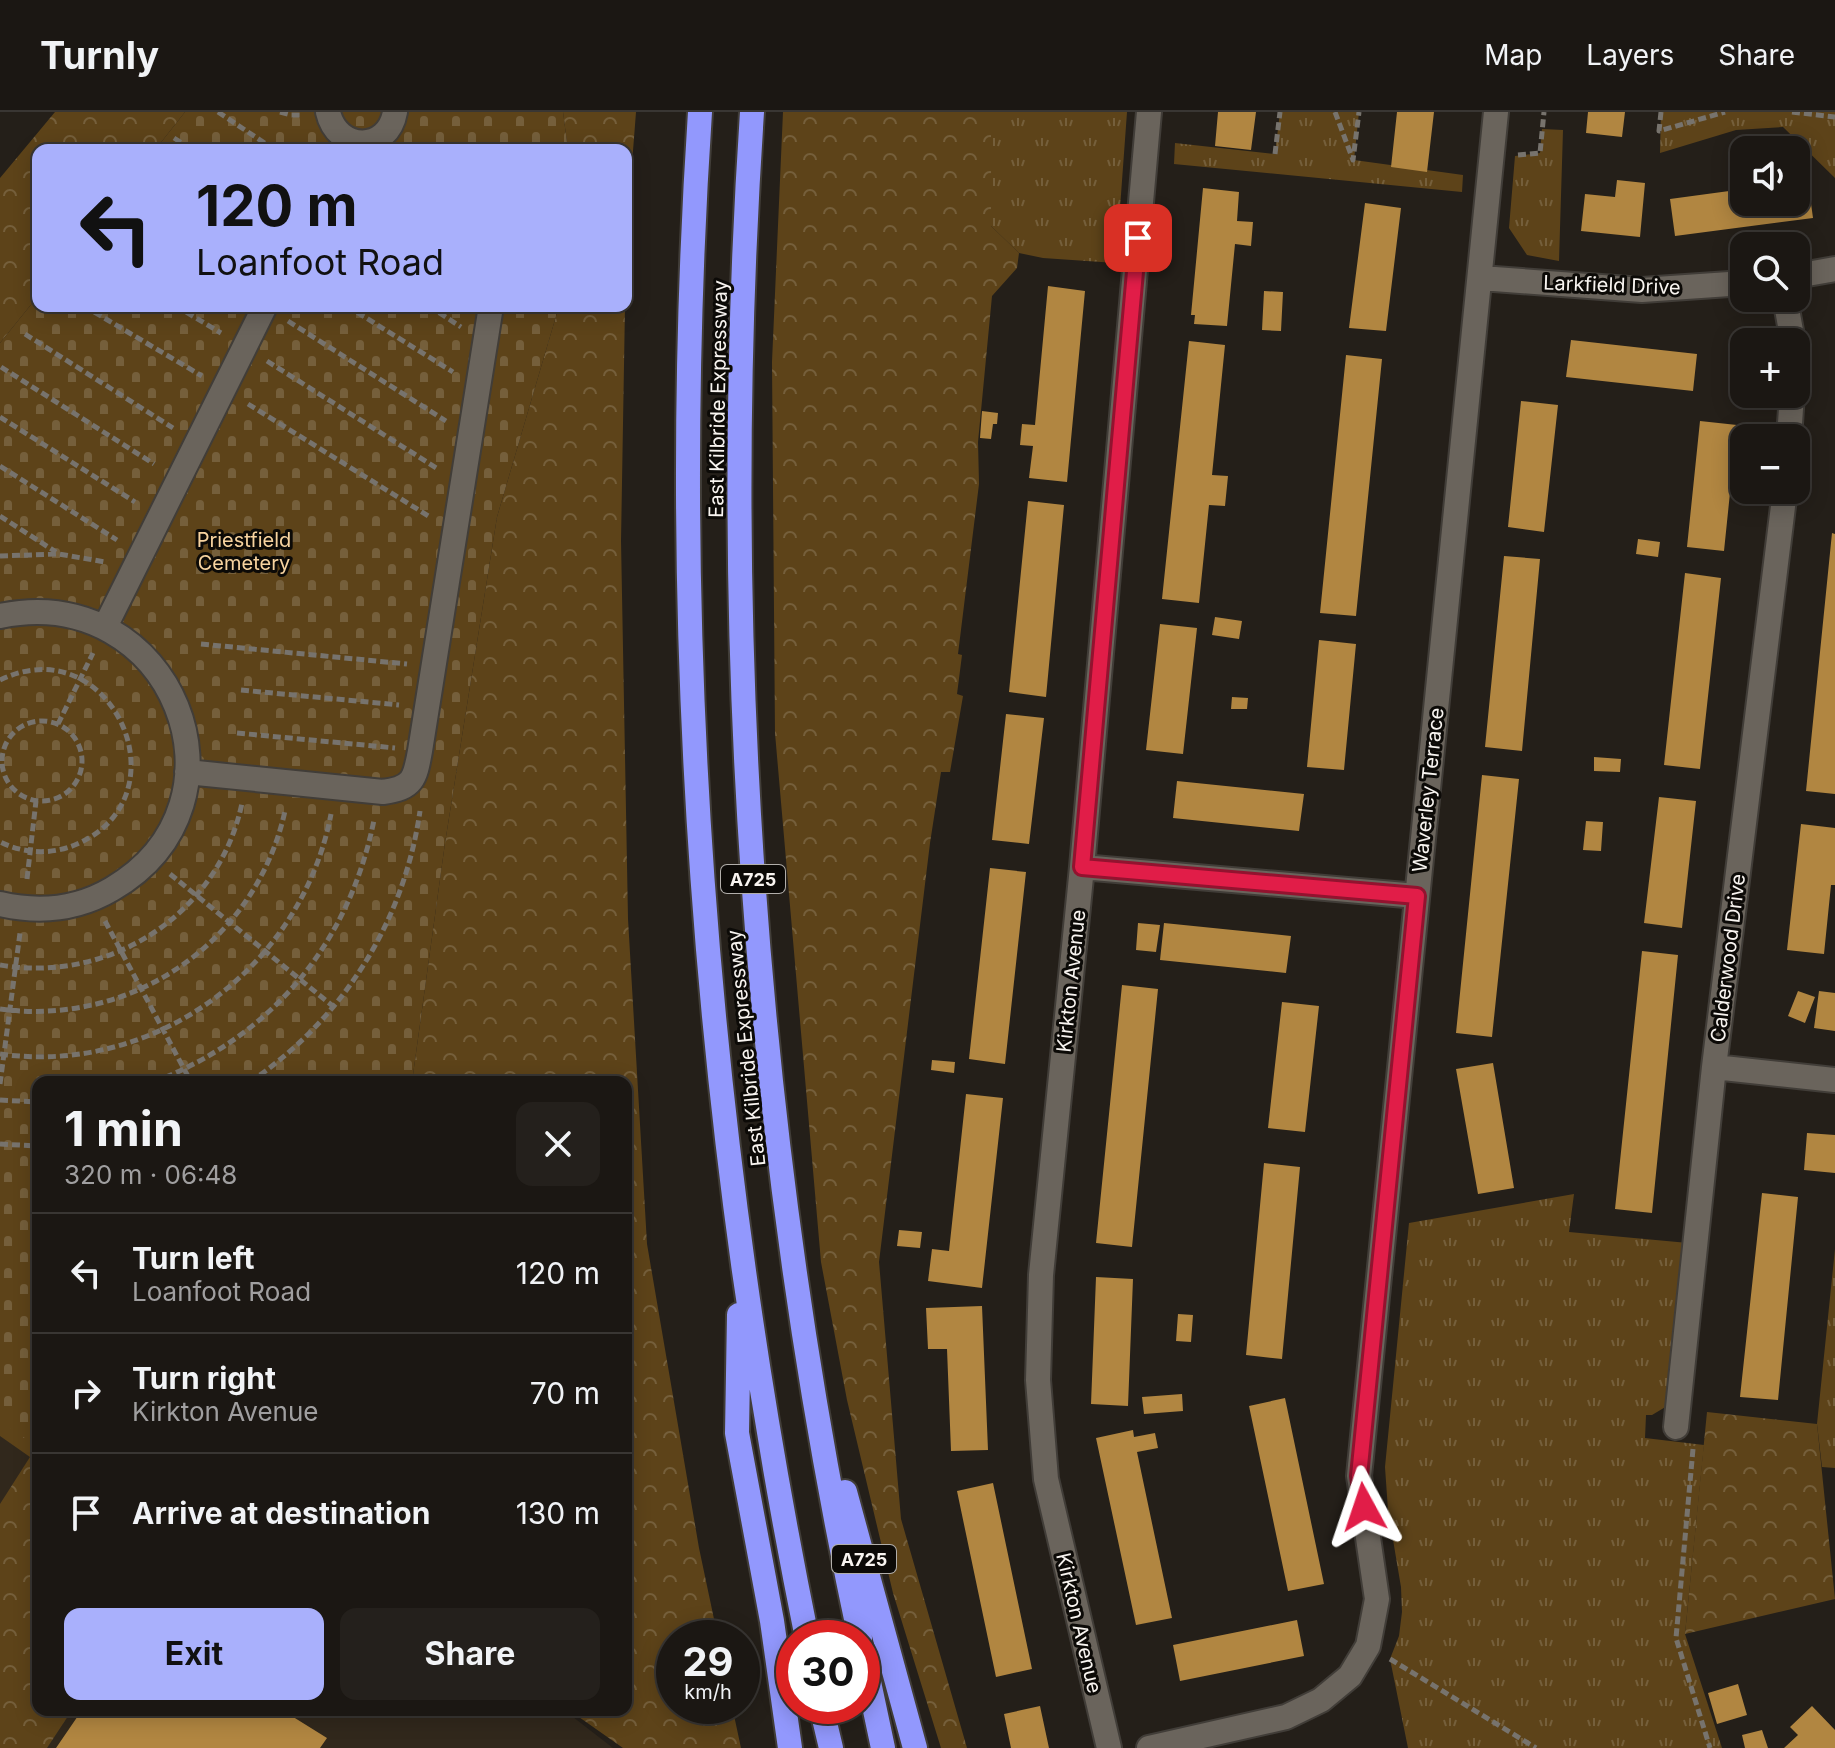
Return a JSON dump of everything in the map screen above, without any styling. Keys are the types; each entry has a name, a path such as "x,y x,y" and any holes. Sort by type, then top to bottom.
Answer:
{"highway":[{"name":"East Kilbride Expressway","path":"700,112 687,412 689,616 709,971 740,1247 784,1521 803,1620"},
{"name":"East Kilbride Expressway","path":"752,112 740,418 747,765 754,889 772,1085 795,1275 843,1561 856,1620"},
{"name":"A725","path":"740,1247 737,1433 772,1621 790,1748"},
{"name":"A725","path":"810,1370 915,1748"},
{"path":"825,1724 831,1748"},
{"path":"878,1724 883,1748"}],"street":[{"path":"328,112 337,133 355,144"},
{"path":"359,144 388,130 395,112"},
{"name":"Kirkton Avenue","path":"1109,1748 1046,1479 1038,1380 1041,1275 1082,867 1149,112"},
{"name":"Waverley Terrace","path":"1149,1748 1286,1717 1321,1700 1350,1676 1368,1646 1377,1599 1359,1476 1496,112"},
{"path":"1810,273 1835,269"},
{"name":"Larkfield Drive","path":"1481,278 1642,290 1730,284"},
{"path":"105,627 262,312"},
{"path":"187,772 378,791 405,788 412,780 420,751 490,312"},
{"name":"Calderwood Drive","path":"1676,1427 1714,1067 1783,504"},
{"path":"0,616 18,612 72,615 105,627 128,641 148,659 168,687 183,728 187,755 187,772 172,826 151,858 130,877 93,899 66,907 12,906"},
{"path":"1082,867 1417,896"},
{"path":"1714,1067 1835,1080"}],"path":[{"path":"218,112 266,144"},
{"path":"1275,154 1280,112"},
{"path":"1335,112 1353,160 1359,112"},
{"path":"1492,158 1540,153 1544,112"},
{"path":"1661,112 1659,131 1725,112"},
{"path":"1792,112 1835,117"},
{"path":"174,138 184,144"},
{"path":"94,312 224,388 454,533"},
{"path":"186,312 462,484"},
{"path":"274,312 470,436"},
{"path":"357,312 477,388"},
{"path":"25,334 197,443"},
{"path":"1,367 179,480"},
{"path":"0,417 160,518"},
{"path":"0,466 136,565"},
{"path":"0,516 59,554"},
{"path":"0,556 59,554 136,565"},
{"path":"58,724 105,627"},
{"path":"201,644 433,667"},
{"path":"0,680 23,672 52,671 80,679 103,695 121,718 130,744 131,773 116,812 85,841 58,850 30,851 0,842"},
{"path":"241,690 426,708"},
{"path":"33,721 58,724 77,741 82,753 79,778 61,797 49,801 36,801 15,790 7,781 1,757 12,734 33,721"},
{"path":"237,733 420,751"},
{"path":"0,965 46,969 77,965 121,952 162,928 197,896 216,870 231,841 247,778"},
{"path":"258,1076 302,1042 334,1007 381,936 403,883 417,828 421,799 412,780"},
{"path":"0,1009 71,1010 107,1002 142,990 190,961 230,923 259,880 274,849 284,816 289,782"},
{"path":"2,1055 33,1057 78,1054 122,1045 163,1030 226,991 266,952 292,915 313,875 328,832 335,787"},
{"path":"168,1076 238,1037 271,1010 300,980 332,934 350,900 368,847 378,791"},
{"path":"0,1084 15,967 12,906 30,851 36,801"},
{"path":"151,858 334,1007"},
{"path":"93,899 188,1076"},
{"path":"0,1100 32,1102"},
{"path":"0,1144 32,1146"},
{"path":"1676,1427 1693,1446 1676,1638 1710,1748"},
{"path":"1368,1646 1536,1748"}],"shaded area":[{"path":"0,1421 32,1443 32,1716 572,1716 613,1748 0,1748"}],"green space":[{"path":"55,112 185,112 160,144 32,144 32,303 0,343 0,178"},
{"path":"185,112 563,112 567,144 160,144"},
{"path":"563,112 636,112 632,164 632,144 567,144"},
{"path":"783,112 991,112 991,226 1019,253 1017,268 992,296 978,442 979,484 958,654 962,655 957,694 963,696 950,772 941,772 930,843 879,1262 901,1519 967,1748 941,1748 893,1593 847,1400 821,1262 775,733 772,362"},
{"path":"991,112 1127,112 1116,263 1043,258 1019,253 991,226"},
{"path":"1280,112 1359,112 1354,160 1463,175 1462,192 1174,164 1175,143 1275,154"},
{"path":"1661,112 1835,112 1835,178 1810,153 1810,136 1792,136 1783,127 1736,130 1660,153"},
{"path":"1542,129 1563,130 1559,261 1527,255 1509,228 1515,156 1540,153"},
{"name":"Priestfield Cemetery","path":"32,303 32,312 557,312 497,517 445,843 413,1076 32,1076 32,1443 0,1421 0,343"},
{"path":"557,312 625,312 621,541 628,919 647,1244 714,1620 656,1620 656,1724 736,1724 741,1748 623,1748 578,1716 632,1716 632,1076 413,1076 445,843 497,517"},
{"path":"1574,1194 1569,1232 1688,1243 1667,1406 1646,1415 1645,1438 1704,1445 1685,1634 1722,1748 1408,1748 1390,1659 1399,1636 1402,1612 1385,1467 1409,1223"},
{"path":"1835,1249 1835,1468 1822,1467 1817,1424"},
{"path":"0,1305 32,1325 32,1716 68,1716 47,1748 0,1748 0,1504 30,1457 0,1436"},
{"path":"1707,1412 1817,1424 1835,1599 1685,1634"}],"building":[{"path":"1218,112 1256,112 1251,150 1215,146"},
{"path":"1397,112 1434,112 1427,172 1391,167"},
{"path":"1588,112 1625,112 1622,137 1586,133"},
{"path":"1617,180 1645,183 1640,237 1581,231 1585,194 1615,197"},
{"path":"1203,188 1239,192 1237,221 1253,222 1251,246 1235,244 1227,326 1194,324 1195,315 1191,315"},
{"path":"1730,191 1730,216 1810,216 1810,196 1813,218 1675,236 1670,199"},
{"path":"1365,203 1401,208 1386,331 1349,328"},
{"path":"1048,286 1085,291 1067,482 1029,478 1033,446 1020,445 1022,424 1035,425"},
{"path":"1264,291 1283,292 1281,331 1262,330"},
{"path":"1571,340 1697,354 1693,391 1566,377"},
{"path":"1189,341 1225,345 1212,475 1228,476 1225,506 1209,505 1199,603 1162,599"},
{"path":"1346,355 1382,359 1356,616 1320,613"},
{"path":"1521,401 1558,405 1544,532 1508,527"},
{"path":"982,411 998,413 991,439 980,438"},
{"path":"1700,421 1730,424 1730,493 1724,551 1687,547"},
{"path":"1028,501 1064,505 1046,697 1009,692"},
{"path":"1832,533 1835,534 1835,794 1806,791"},
{"path":"1638,539 1660,542 1658,557 1636,554"},
{"path":"1504,556 1540,559 1522,751 1485,747"},
{"path":"1685,573 1721,578 1700,769 1664,765"},
{"path":"1215,617 1242,621 1239,639 1212,635"},
{"path":"1160,624 1197,628 1183,754 1146,750"},
{"path":"1319,640 1356,644 1344,770 1307,767"},
{"path":"1232,697 1248,698 1247,709 1231,709"},
{"path":"1006,714 1044,718 1029,844 992,840"},
{"path":"1594,757 1621,759 1620,772 1594,771"},
{"path":"1482,775 1519,779 1492,1037 1456,1033"},
{"path":"1177,781 1304,794 1299,831 1173,818"},
{"path":"1659,797 1696,801 1682,928 1644,923"},
{"path":"1586,821 1603,822 1601,851 1583,850"},
{"path":"1801,824 1835,828 1835,885 1831,885 1824,954 1787,950"},
{"path":"990,868 1026,872 1005,1064 969,1059"},
{"path":"1138,923 1160,925 1156,952 1136,950"},
{"path":"1164,923 1291,936 1286,973 1160,960"},
{"path":"1642,951 1678,955 1652,1213 1615,1209"},
{"path":"1122,985 1158,989 1132,1247 1096,1243"},
{"path":"1798,991 1815,997 1805,1023 1788,1016"},
{"path":"1819,991 1835,993 1835,1031 1814,1028"},
{"path":"1282,1002 1319,1006 1305,1132 1268,1128"},
{"path":"932,1060 955,1062 954,1073 931,1070"},
{"path":"1493,1063 1514,1188 1478,1194 1456,1069"},
{"path":"966,1094 1003,1098 982,1288 928,1281 932,1249 949,1251"},
{"path":"1807,1133 1835,1135 1835,1173 1804,1170"},
{"path":"1264,1163 1300,1167 1282,1359 1246,1355"},
{"path":"1762,1193 1798,1197 1778,1400 1740,1397"},
{"path":"899,1230 922,1232 920,1248 897,1246"},
{"path":"1096,1277 1133,1279 1128,1406 1091,1404"},
{"path":"982,1306 988,1450 951,1451 947,1349 928,1349 926,1308"},
{"path":"1178,1314 1193,1315 1191,1342 1176,1341"},
{"path":"1182,1394 1183,1411 1144,1414 1142,1397"},
{"path":"1285,1398 1324,1584 1288,1591 1249,1406"},
{"path":"1133,1430 1134,1437 1155,1433 1158,1448 1137,1452 1172,1618 1136,1625 1096,1438"},
{"path":"993,1483 1032,1669 996,1677 957,1491"},
{"path":"1297,1620 1304,1656 1180,1681 1173,1645"},
{"path":"1738,1684 1747,1715 1717,1724 1708,1693"},
{"path":"1040,1706 1049,1748 1011,1748 1004,1714"},
{"path":"1812,1706 1835,1730 1835,1748 1784,1748 1798,1735 1790,1727"},
{"path":"78,1716 292,1716 327,1738 320,1748 56,1748"},
{"path":"1762,1730 1768,1748 1745,1748 1742,1735"}],"route":[{"path":"1138,238 1082,867 1417,896 1359,1476 1364,1507"}]}
